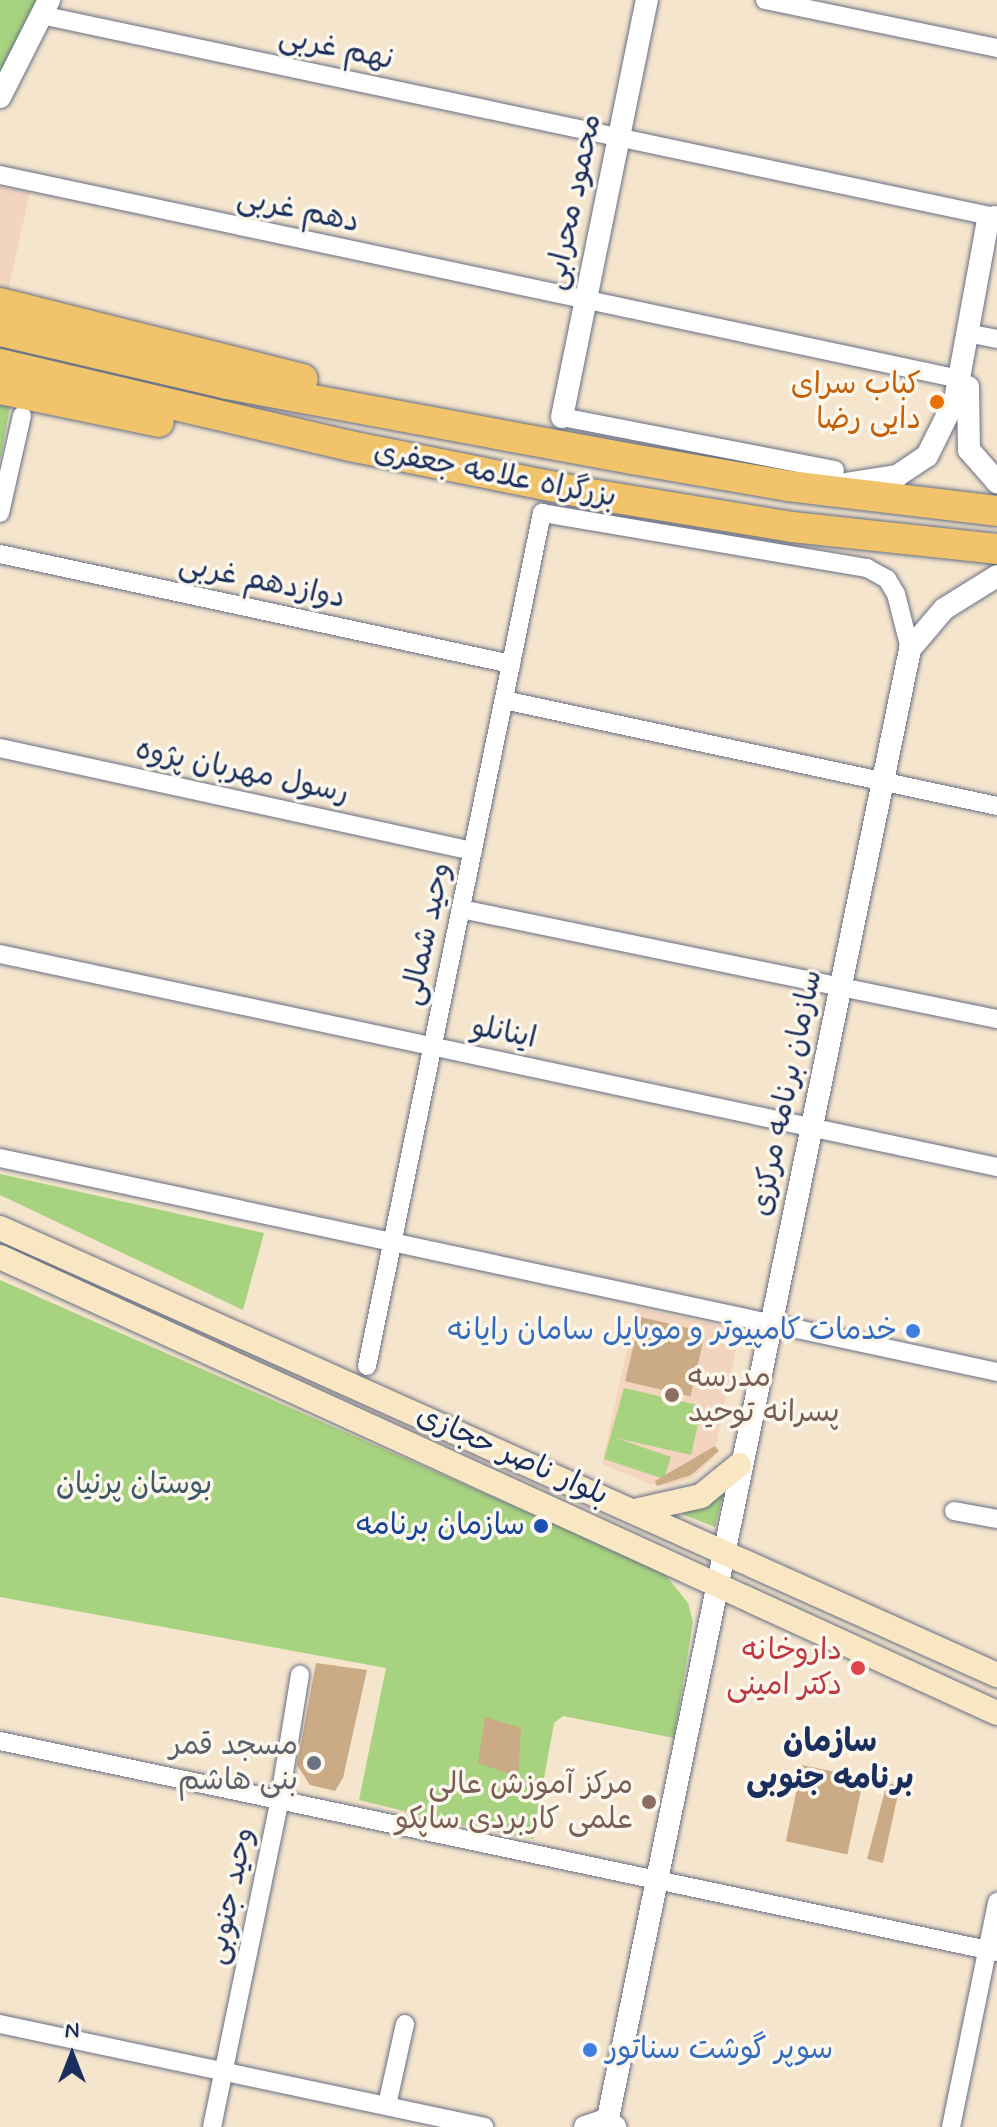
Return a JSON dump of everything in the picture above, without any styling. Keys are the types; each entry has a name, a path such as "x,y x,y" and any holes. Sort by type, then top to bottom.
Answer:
{"highway":[{"path":"0,303 498,431"},
{"name":"بزرگراه علامه جعفری","path":"0,331 227,384 788,486 997,511"},
{"name":"بزرگراه علامه جعفری","path":"0,364 350,446 792,527 997,549"},
{"path":"0,389 157,422 350,446"}],"main road":[{"path":"0,1210 131,1283"},
{"name":"بلوار ناصر حجازی","path":"0,1228 131,1283 639,1510 997,1675"},
{"name":"بلوار ناصر حجازی","path":"0,1257 997,1713"},
{"path":"0,1271 117,1313"},
{"path":"639,1510 701,1496 739,1465"}],"street":[{"name":"محمود محرابی","path":"562,417 647,0"},
{"path":"765,0 997,48"},
{"name":"نهم غربی","path":"45,8 996,220"},
{"path":"0,97 45,8"},
{"name":"دهم غربی","path":"0,175 584,302 960,379"},
{"path":"996,220 987,337 965,423 969,450 997,482"},
{"path":"788,486 858,484 916,467 940,431 960,379 987,226 996,220"},
{"path":"0,513 22,415"},
{"path":"562,417 835,470"},
{"name":"وحید شمالی","path":"367,1366 542,513 867,568 887,579 896,594 910,649"},
{"name":"دوازدهم غربی","path":"0,554 511,664"},
{"path":"910,649 944,609 997,576"},
{"name":"سازمان برنامه مرکزی","path":"717,1584 739,1465 910,649"},
{"path":"504,700 997,806"},
{"name":"رسول مهربان پژوه","path":"0,748 473,851"},
{"path":"461,909 997,1019"},
{"name":"اینانلو","path":"0,954 997,1167"},
{"path":"0,1158 997,1372"},
{"path":"954,1511 997,1519"},
{"path":"585,2127 611,2125 717,1584"},
{"name":"وحید جنوبی","path":"212,2127 279,1803 300,1675"},
{"path":"0,1741 279,1803 992,1951"},
{"path":"951,2127 992,1951 997,1902"},
{"path":"0,2024 224,2069 484,2127"},
{"path":"387,2105 405,2024"}],"shaded area":[{"path":"0,187 30,193 8,291 0,289"},
{"name":"مدرسه پسرانه توحید","path":"636,1308 732,1328 738,1339 713,1459 692,1478 669,1485 653,1485 602,1464"}],"green space":[{"path":"0,0 42,0 0,75"},
{"path":"0,398 11,401 0,461"},
{"path":"0,1174 264,1233 243,1310 0,1195"},
{"name":"بوستان پرنیان","path":"0,1280 663,1572 688,1603 693,1622 674,1738 563,1716 554,1723 533,1839 456,1824 359,1800 386,1668 0,1597"},
{"path":"624,1388 702,1406 691,1455 616,1438 671,1457 664,1479 604,1459"},
{"path":"724,1490 715,1527 682,1514"}],"building":[{"path":"640,1317 705,1332 690,1396 625,1381"},
{"path":"715,1446 719,1451 691,1475 657,1486 655,1481"},
{"path":"316,1663 367,1670 343,1778 335,1791 310,1785 297,1765"},
{"path":"485,1717 521,1728 518,1777 478,1763"},
{"path":"802,1765 864,1778 847,1854 786,1841"},
{"path":"887,1783 900,1785 883,1863 867,1859"}],"place":[{"name":"کباب سرای دایی رضا","path":"937,402"},
{"name":"خدمات کامپیوتر و موبایل سامان رایانه","path":"913,1331"},
{"name":"مدرسه پسرانه توحید","path":"672,1395"},
{"name":"سازمان برنامه","path":"541,1526"},
{"name":"داروخانه دکتر امینی","path":"858,1668"},
{"name":"مسجد قمر بنی هاشم","path":"314,1763"},
{"name":"مرکز آموزش عالی علمی کاربردی ساپکو","path":"649,1802"},
{"name":"سوپر گوشت سناتور","path":"590,2050"}],"district":[{"name":"سازمان برنامه جنوبی","path":"830,1762"}]}
